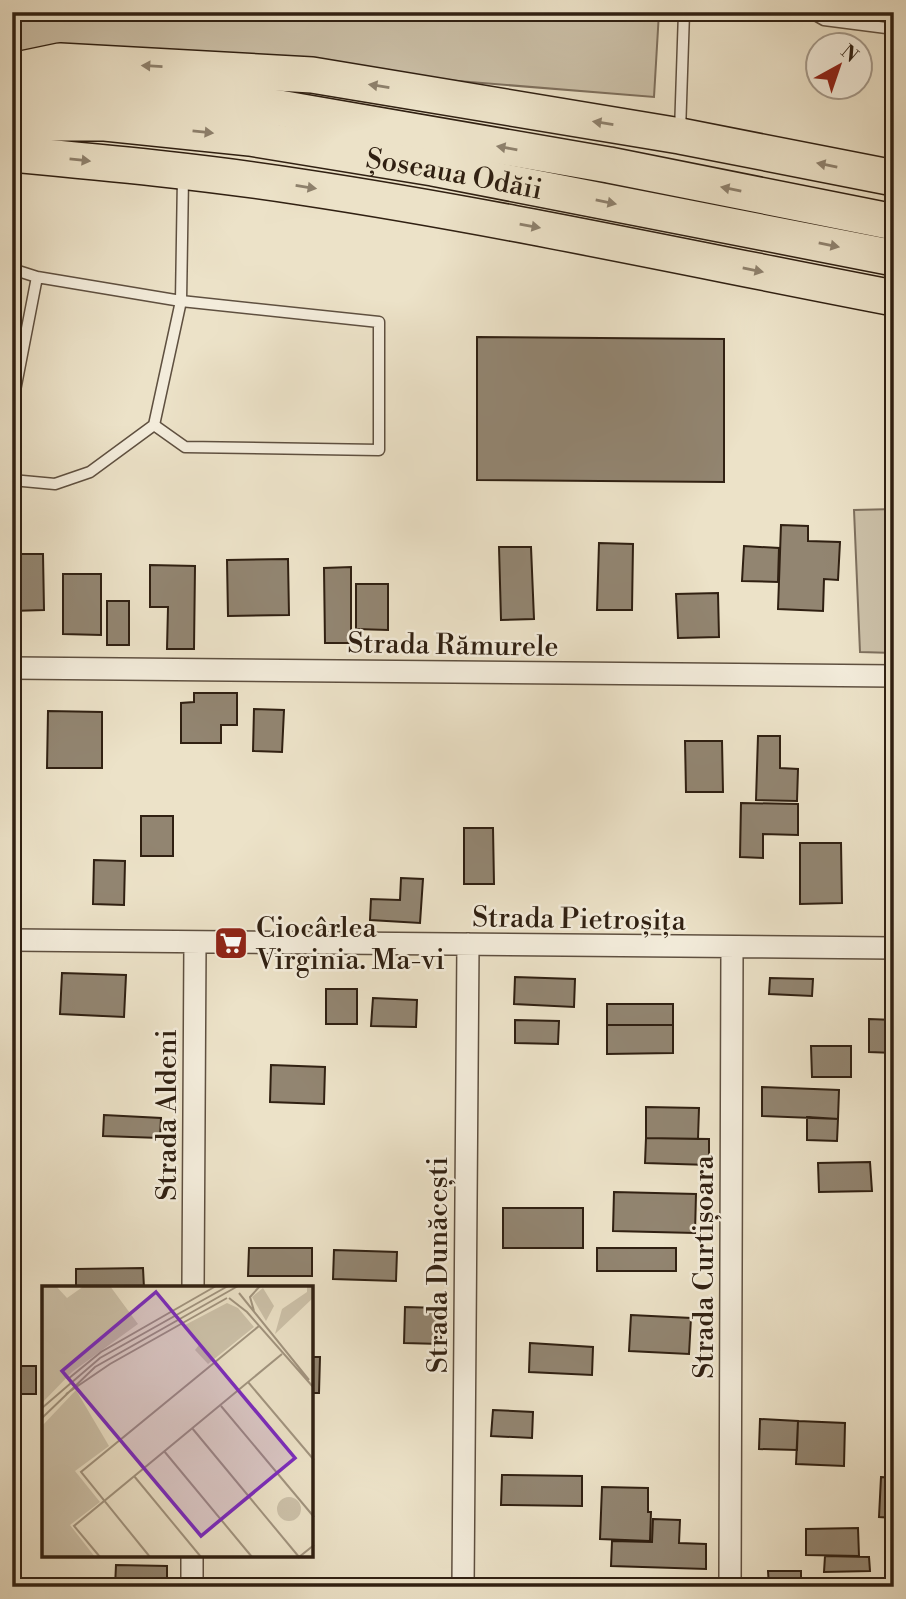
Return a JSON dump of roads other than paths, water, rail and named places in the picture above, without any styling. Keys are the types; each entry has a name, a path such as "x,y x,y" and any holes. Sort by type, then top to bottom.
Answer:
{"main road":[{"path":"12,71 60,61 313,75 680,136 894,178"},
{"name":"Șoseaua Odăii","path":"12,95 131,92 279,108 610,166 894,222"},
{"name":"Șoseaua Odăii","path":"12,123 105,123 250,138 433,168 894,258"},
{"path":"12,154 183,170 302,187 471,216 894,298"}],"street":[{"name":"Strada Rămurele","path":"12,668 894,676"},
{"name":"Strada Pietroșița","path":"12,940 894,948"},
{"name":"Strada Aldeni","path":"193,1286 195,942"},
{"name":"Strada Dunăcești","path":"463,1587 468,944"},
{"name":"Strada Curtișoara","path":"730,1587 732,947"},
{"path":"192,1557 192,1587"}],"lane":[{"path":"680,136 684,12"},
{"path":"810,12 824,20 894,29"},
{"path":"12,480 55,484 90,472 154,425 181,301 183,170"},
{"path":"12,269 37,277 181,301 379,321 379,450 185,447 154,425"},
{"path":"12,406 37,277"}],"place":[{"name":"Ciocârlea Virginia. Ma-vi","path":"231,943"}]}
